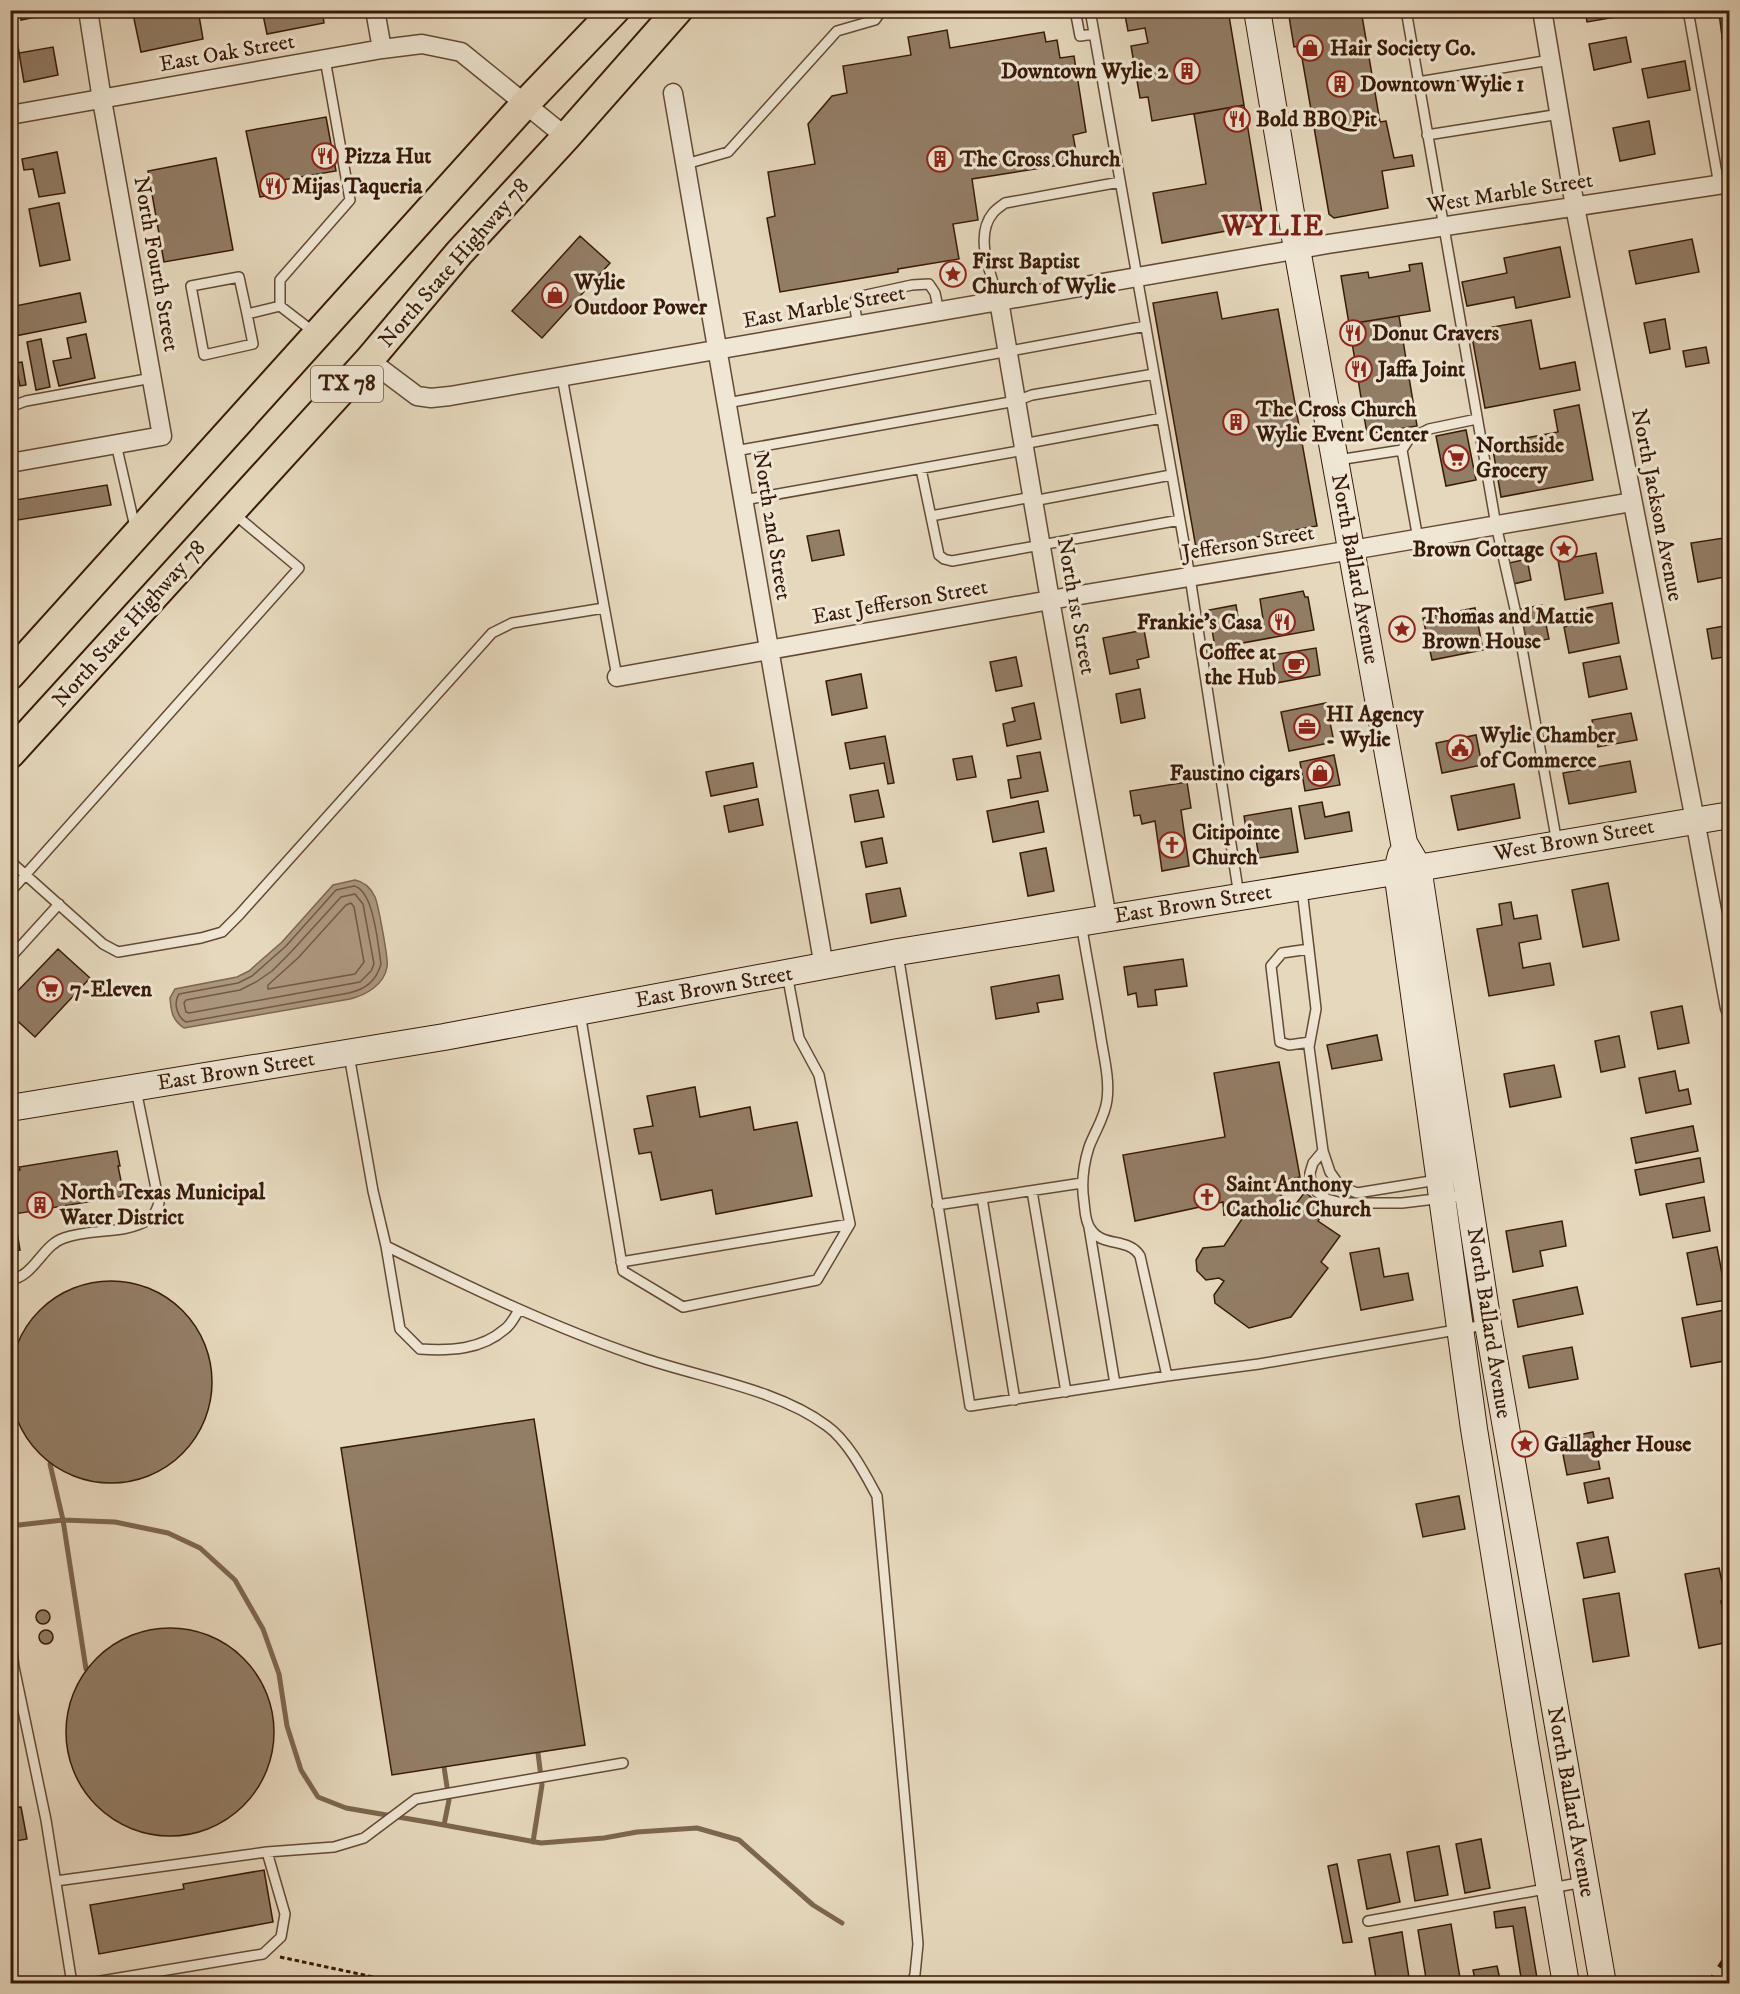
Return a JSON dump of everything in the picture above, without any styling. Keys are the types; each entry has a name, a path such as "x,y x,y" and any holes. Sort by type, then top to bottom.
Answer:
{"main road":[{"name":"TX 78","path":"10,675 525,104 615,10"},
{"name":"North State Highway 78","path":"10,754 369,360 459,253 566,137 678,10"},
{"name":"North Ballard Avenue","path":"1257,10 1297,249 1404,843 1454,1184 1488,1324 1603,1983"},
{"name":"West Brown Street","path":"1408,869 1730,814"},
{"name":"East Brown Street","path":"10,1108 580,1012 898,952 1408,869"},
{"name":"North Ballard Avenue","path":"1454,1184 1460,1330 1566,1983"}],"street":[{"name":"North Fourth Street","path":"88,10 162,436 116,444"},
{"path":"375,10 382,49"},
{"name":"North Jackson Avenue","path":"1542,10 1575,207 1730,1008"},
{"name":"East Oak Street","path":"10,115 382,49 422,44 461,52 566,137"},
{"name":"North 2nd Street","path":"673,93 824,967"},
{"name":"West Marble Street","path":"1297,249 1724,184"},
{"name":"East Marble Street","path":"369,360 417,396 431,398 1297,249"},
{"name":"North 1st Street","path":"999,301 1107,918"},
{"path":"10,463 116,444"},
{"name":"Jefferson Street","path":"1050,600 1632,502"},
{"name":"East Jefferson Street","path":"617,677 1050,600"}],"lane":[{"path":"686,164 728,152 837,31 875,20 882,10"},
{"path":"1075,10 1080,36 1094,34"},
{"path":"1090,10 1190,577 1239,897"},
{"path":"1406,10 1496,525 1515,609 1557,843"},
{"path":"1688,10 1724,184"},
{"path":"280,306 280,280 350,200 325,59"},
{"path":"1418,82 1550,60"},
{"path":"1427,135 1560,114"},
{"path":"999,301 984,248 985,230 993,213 1005,203 1120,182"},
{"path":"239,277 246,314 253,344 204,355 191,286 239,277"},
{"path":"858,326 854,303 857,297 912,285 928,284 933,289 939,312"},
{"path":"246,314 280,306"},
{"path":"280,306 317,334"},
{"path":"727,404 1146,326"},
{"path":"735,451 1016,401 1032,394 1154,374"},
{"path":"562,377 617,677"},
{"path":"10,407 26,401 152,378"},
{"path":"744,500 921,469 1162,418"},
{"path":"1418,539 1402,450 1409,439 1429,429 1477,420"},
{"path":"116,444 137,534"},
{"path":"1336,460 1402,450"},
{"path":"921,469 939,555 952,561 1179,520"},
{"path":"931,516 1171,475"},
{"path":"10,891 299,568 231,511"},
{"path":"10,861 104,944 118,952 182,942 222,932 492,633 512,623 604,608"},
{"path":"1301,887 1316,1009 1309,1047 1323,1151 1330,1172 1340,1186 1356,1197 1402,1203 1454,1184"},
{"path":"10,958 59,904"},
{"path":"1081,923 1107,1086 1104,1114 1089,1147 1082,1183 1115,1384"},
{"path":"1309,948 1282,953 1271,966 1280,1042 1289,1045 1310,1042"},
{"path":"898,952 970,1406 1259,1364 1488,1324"},
{"path":"580,1012 623,1271 683,1307 817,1280 850,1224 819,1075 798,1038 787,974"},
{"path":"349,1052 400,1329 420,1350 449,1351 477,1345 506,1329 519,1310"},
{"path":"10,1280 16,1279 30,1269 49,1248 63,1238 132,1226 151,1218 156,1212 159,1203 136,1088"},
{"path":"1323,1151 1313,1163 1310,1173 1311,1184 1327,1199 1342,1203 1356,1197 1454,1184"},
{"path":"937,1205 1082,1183"},
{"path":"1032,1191 1066,1392"},
{"path":"982,1198 1015,1400"},
{"path":"1088,1222 1090,1229 1098,1237 1110,1243 1129,1246 1140,1256 1167,1376"},
{"path":"621,1263 850,1224"},
{"path":"386,1246 519,1310 640,1357 785,1401 829,1427 856,1459 877,1496 918,1944 912,1983"},
{"path":"10,1635 14,1667 46,1820 72,1983"},
{"path":"56,1881 267,1851 334,1847 364,1838 416,1799 623,1763"},
{"path":"83,1983 263,1954 280,1937 285,1914 267,1851"},
{"path":"1368,1921 1584,1882"}],"path":[{"path":"263,1954 406,1983"}],"water":[{"path":"355,880 367,886 375,897 385,944 387,967 382,979 373,988 350,999 184,1028 177,1022 170,998 175,989 237,977 249,971 282,942 333,885"}],"building":[{"path":"20,10 45,10 46,15 21,20"},
{"path":"150,10 198,10 203,39 141,52 133,14"},
{"path":"262,10 322,10 324,23 267,34"},
{"name":"Downtown Wylie 2","path":"1124,10 1228,10 1244,105 1152,121 1148,97 1140,98 1131,46 1148,43 1145,28 1128,31"},
{"name":"Downtown Wylie 1","path":"1288,10 1361,10 1380,122 1386,121 1394,158 1412,155 1414,166 1382,171 1388,208 1334,218 1329,214 1300,46 1294,47"},
{"path":"1585,10 1650,10 1650,11 1587,22"},
{"path":"1730,12 1730,76 1727,76 1719,13"},
{"name":"The Cross Church","path":"947,30 950,48 1044,32 1046,42 1057,40 1060,58 1074,56 1086,132 1073,135 1076,152 1065,154 1067,164 972,179 978,220 953,224 959,259 780,292 767,218 775,216 768,172 815,164 808,124 832,96 847,93 843,66 911,55 908,37"},
{"path":"16,37 19,52 10,54 10,38"},
{"path":"1626,37 1631,62 1594,70 1589,44"},
{"path":"53,47 58,75 24,82 19,53"},
{"path":"1685,61 1690,90 1648,98 1642,69"},
{"name":"Downtown Wylie 2","path":"1244,105 1263,219 1258,225 1162,243 1153,193 1206,184 1194,114"},
{"path":"326,117 336,171 282,180 284,193 260,197 246,131"},
{"path":"1649,121 1655,154 1620,161 1613,128"},
{"path":"57,152 65,193 39,197 33,169 24,170 22,159"},
{"path":"216,158 233,250 164,262 148,171"},
{"path":"59,203 70,260 40,266 29,209"},
{"path":"580,236 610,263 542,338 512,311"},
{"path":"1692,239 1699,272 1636,284 1629,251"},
{"path":"1560,247 1570,297 1516,308 1514,297 1467,306 1462,282 1507,273 1504,258"},
{"path":"1422,263 1430,311 1349,324 1341,276 1368,272 1369,278 1410,271 1409,265"},
{"name":"The Cross Church Wylie Event Center","path":"1217,292 1222,319 1278,309 1317,526 1196,548 1153,303"},
{"path":"80,293 86,322 10,337 10,307"},
{"path":"1399,316 1417,426 1367,434 1349,324"},
{"path":"1665,319 1670,349 1650,353 1644,323"},
{"path":"1531,320 1540,369 1575,362 1580,390 1485,408 1471,331"},
{"path":"86,334 95,378 59,386 53,361 71,358 67,338"},
{"path":"41,339 50,387 36,390 27,342"},
{"path":"1706,347 1709,363 1686,367 1683,351"},
{"path":"22,362 26,385 20,386 15,363"},
{"path":"1579,405 1593,480 1501,497 1492,444 1558,432 1554,410"},
{"name":"Northside Grocery","path":"1466,430 1476,480 1446,486 1436,436"},
{"path":"107,485 111,505 18,520 15,500"},
{"path":"839,530 844,555 812,561 807,536"},
{"path":"1730,537 1730,576 1698,582 1691,543"},
{"path":"1596,553 1603,593 1565,600 1558,560"},
{"path":"1527,559 1531,580 1513,584 1509,563"},
{"name":"Frankie's Casa","path":"1303,591 1305,597 1308,597 1314,630 1215,648 1209,610 1236,605 1239,624 1263,619 1260,599"},
{"path":"1612,603 1619,643 1569,653 1564,627 1578,624 1575,610"},
{"path":"1542,605 1549,639 1527,643 1520,609"},
{"path":"1475,608 1483,650 1432,660 1423,618"},
{"path":"1730,625 1730,656 1712,659 1707,629"},
{"path":"1144,630 1149,657 1137,660 1139,668 1110,674 1103,638"},
{"name":"Coffee at the Hub","path":"1316,648 1320,675 1276,683 1272,655"},
{"path":"1620,656 1627,689 1589,697 1583,663"},
{"path":"1016,657 1022,686 996,691 990,662"},
{"path":"861,674 867,708 832,715 826,681"},
{"path":"1140,689 1145,718 1121,723 1116,694"},
{"path":"1034,703 1041,739 1007,746 1003,724 1015,721 1012,708"},
{"name":"HI Agency - Wylie","path":"1326,703 1334,742 1289,751 1281,712"},
{"path":"1631,713 1637,740 1598,747 1592,720"},
{"path":"1476,735 1482,765 1442,773 1436,743"},
{"path":"885,736 894,783 888,784 884,763 850,769 845,743"},
{"path":"1730,744 1730,780 1723,745"},
{"path":"1040,752 1048,791 1011,798 1008,780 1021,778 1017,756"},
{"name":"Faustino cigars","path":"1334,755 1340,785 1305,791 1300,762"},
{"path":"972,756 976,777 957,780 953,759"},
{"path":"1630,761 1636,792 1569,804 1563,773"},
{"path":"753,763 757,787 711,796 706,772"},
{"name":"Citipointe Church","path":"1187,782 1191,808 1181,810 1189,866 1162,871 1155,821 1142,824 1140,815 1134,816 1130,791"},
{"path":"1514,784 1520,818 1458,830 1451,796"},
{"path":"878,790 884,817 855,822 850,795"},
{"path":"758,799 763,825 729,832 724,806"},
{"path":"1038,801 1044,832 993,842 987,811"},
{"path":"1322,802 1325,817 1349,812 1352,831 1305,839 1299,806"},
{"path":"1291,808 1298,852 1259,858 1256,839 1248,840 1244,816"},
{"path":"882,838 887,863 866,867 861,842"},
{"path":"1046,848 1054,891 1028,896 1020,853"},
{"path":"1608,883 1619,940 1583,947 1572,890"},
{"path":"900,888 906,916 871,923 866,894"},
{"path":"1511,902 1514,919 1537,915 1541,939 1519,943 1523,968 1550,963 1554,985 1489,996 1477,929 1502,925 1499,904"},
{"name":"7-Eleven","path":"58,949 90,978 35,1037 10,1014 10,999"},
{"path":"1183,959 1187,986 1155,990 1157,1005 1138,1007 1136,993 1128,995 1124,967"},
{"path":"1059,975 1063,999 1037,1003 1039,1012 996,1019 991,987"},
{"path":"1682,1006 1689,1043 1658,1049 1651,1012"},
{"path":"1377,1035 1382,1060 1332,1069 1327,1045"},
{"path":"1619,1036 1625,1067 1601,1072 1595,1041"},
{"name":"Saint Anthony Catholic Church","path":"1279,1062 1300,1177 1265,1184 1295,1205 1305,1192 1325,1209 1318,1221 1340,1236 1321,1262 1328,1268 1291,1317 1249,1328 1215,1303 1214,1295 1224,1281 1219,1278 1206,1280 1197,1271 1196,1260 1203,1248 1224,1246 1248,1210 1224,1215 1223,1202 1135,1221 1123,1155 1225,1137 1214,1073"},
{"path":"1554,1065 1561,1097 1510,1107 1504,1074"},
{"path":"1675,1071 1679,1091 1688,1089 1691,1104 1646,1113 1639,1078"},
{"path":"695,1087 700,1117 750,1107 754,1130 797,1122 812,1196 716,1214 712,1190 661,1200 651,1152 639,1154 634,1129 653,1126 647,1096"},
{"path":"1693,1126 1698,1151 1636,1163 1631,1138"},
{"name":"North Texas Municipal Water District","path":"117,1151 124,1196 14,1214 20,1250 10,1251 10,1172 20,1170 19,1167"},
{"path":"1700,1158 1704,1182 1640,1195 1635,1170"},
{"path":"1704,1197 1710,1231 1673,1238 1666,1204"},
{"path":"1562,1221 1566,1246 1540,1251 1543,1266 1513,1272 1506,1231"},
{"path":"1717,1247 1727,1300 1697,1305 1687,1253"},
{"path":"1379,1248 1384,1277 1408,1273 1413,1300 1361,1310 1350,1253"},
{"path":"121,1281 150,1288 183,1310 205,1343 211,1362 211,1402 205,1421 183,1454 150,1476 131,1482 101,1483 72,1476 39,1454 17,1421 11,1402 10,1372 17,1343 39,1310 72,1288 91,1282"},
{"path":"1577,1287 1583,1314 1518,1327 1513,1300"},
{"path":"1730,1309 1730,1360 1691,1367 1682,1318"},
{"path":"1572,1347 1578,1379 1529,1388 1523,1356"},
{"path":"534,1419 585,1745 392,1775 341,1448"},
{"path":"1593,1432 1600,1469 1567,1475 1560,1439"},
{"path":"1609,1478 1613,1498 1588,1503 1584,1483"},
{"path":"1459,1496 1465,1529 1423,1537 1416,1504"},
{"path":"1608,1537 1615,1572 1584,1578 1577,1543"},
{"path":"1719,1568 1726,1600 1721,1601 1729,1642 1699,1648 1685,1574"},
{"path":"1619,1593 1629,1656 1593,1662 1583,1599"},
{"path":"43,1610 48,1612 50,1617 48,1622 43,1624 38,1622 36,1617 38,1612"},
{"path":"170,1628 190,1630 210,1636 244,1658 266,1692 272,1712 274,1732 272,1752 266,1772 244,1806 210,1828 190,1834 170,1836 150,1834 130,1828 96,1806 74,1772 68,1752 66,1732 68,1712 74,1692 96,1658 130,1636 150,1630"},
{"path":"46,1630 51,1632 53,1637 51,1642 46,1644 41,1642 39,1637 41,1632"},
{"path":"21,1807 27,1839 10,1842 10,1808"},
{"path":"1481,1839 1490,1888 1465,1893 1456,1844"},
{"path":"1439,1846 1448,1895 1415,1901 1407,1852"},
{"path":"1390,1854 1400,1902 1367,1909 1358,1860"},
{"path":"1337,1864 1352,1942 1343,1943 1328,1866"},
{"path":"264,1870 273,1922 99,1954 90,1905 184,1889 183,1884"},
{"path":"1525,1907 1538,1984 1522,1984 1513,1926 1496,1928 1494,1912"},
{"path":"1451,1924 1461,1984 1427,1984 1418,1930"},
{"path":"1402,1932 1410,1984 1377,1984 1369,1938"},
{"path":"1497,1966 1501,1984 1476,1984 1473,1970"}],"waterway":[{"path":"50,1464 63,1520 86,1669"},
{"path":"19,1525 63,1520 115,1522 168,1533 200,1548 235,1580 263,1629 279,1674 287,1726 301,1770 318,1797 346,1808 541,1843 697,1828 739,1840 813,1905 842,1923"},
{"path":"533,1842 542,1785 538,1753"},
{"path":"444,1767 449,1800 444,1825"}],"railway":[{"path":"1708,1984 1730,1951"}],"place":[{"name":"Hair Society Co.","path":"1310,48"},
{"name":"Downtown Wylie 2","path":"1187,71"},
{"name":"Downtown Wylie 1","path":"1340,84"},
{"name":"Bold BBQ Pit","path":"1237,119"},
{"name":"Pizza Hut","path":"325,156"},
{"name":"The Cross Church","path":"940,159"},
{"name":"Mijas Taqueria","path":"273,186"},
{"name":"First Baptist Church of Wylie","path":"953,274"},
{"name":"Wylie Outdoor Power","path":"555,295"},
{"name":"Donut Cravers","path":"1353,333"},
{"name":"Jaffa Joint","path":"1359,369"},
{"name":"The Cross Church Wylie Event Center","path":"1236,422"},
{"name":"Northside Grocery","path":"1456,458"},
{"name":"Brown Cottage","path":"1564,549"},
{"name":"Frankie's Casa","path":"1282,622"},
{"name":"Thomas and Mattie Brown House","path":"1402,629"},
{"name":"Coffee at the Hub","path":"1296,665"},
{"name":"HI Agency - Wylie","path":"1307,727"},
{"name":"Wylie Chamber of Commerce","path":"1460,748"},
{"name":"Faustino cigars","path":"1320,773"},
{"name":"Citipointe Church","path":"1172,845"},
{"name":"7-Eleven","path":"50,989"},
{"name":"Saint Anthony Catholic Church","path":"1207,1197"},
{"name":"North Texas Municipal Water District","path":"40,1205"},
{"name":"Gallagher House","path":"1525,1444"}],"district":[{"name":"WYLIE","path":"1273,226"}]}
